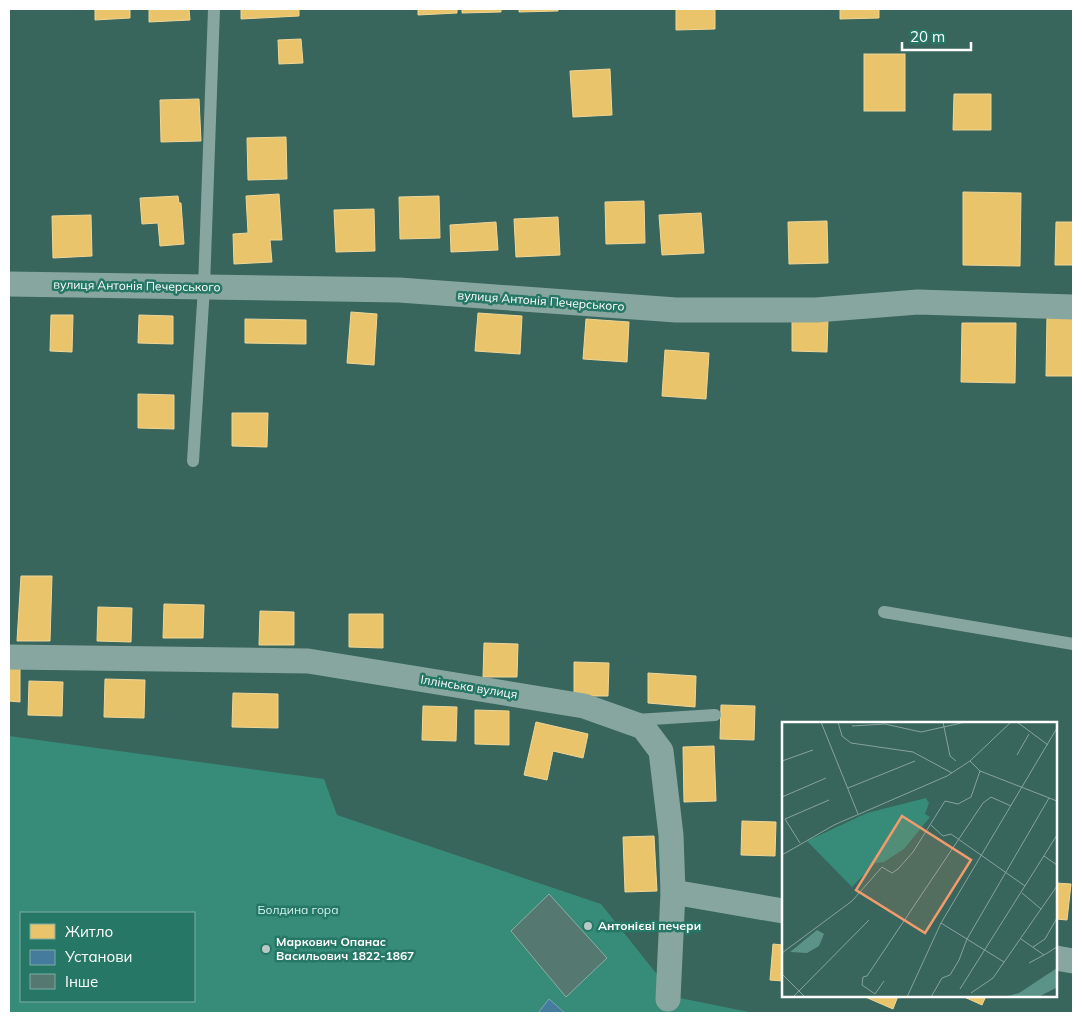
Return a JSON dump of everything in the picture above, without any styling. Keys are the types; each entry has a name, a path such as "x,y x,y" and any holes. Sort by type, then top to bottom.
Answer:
{"street":[{"name":"вулиця Антонія Печерського","path":"9,284 399,290 676,310 816,310 918,302 1073,307"},
{"name":"Іллінська вулиця","path":"9,657 308,661 584,706 643,727 661,751 671,835 673,892 668,999"},
{"path":"673,892 782,911"},
{"path":"1057,958 1073,961"}],"lane":[{"path":"193,461 204,288 214,9"},
{"path":"884,612 1073,644"},
{"path":"624,720 716,715"}],"green space":[{"name":"Болдина гора","path":"9,736 324,779 337,815 601,904 675,997 754,1013 9,1013"}],"building: Житло":[{"path":"95,9 130,9 130,18 95,20"},
{"path":"149,9 189,9 190,20 149,22"},
{"path":"241,9 299,9 299,16 241,19"},
{"path":"418,9 457,9 457,13 418,15"},
{"path":"462,9 501,9 501,12 462,13"},
{"path":"519,9 558,9 558,11 519,12"},
{"path":"676,9 715,9 715,29 676,30"},
{"path":"840,9 879,9 879,18 840,19"},
{"path":"301,39 303,63 279,64 278,40"},
{"path":"864,54 905,54 905,111 864,111"},
{"path":"610,69 612,115 573,117 570,71"},
{"path":"954,94 991,94 991,130 953,130"},
{"path":"199,99 201,141 161,142 160,100"},
{"path":"286,137 287,179 248,180 247,138"},
{"path":"963,192 1021,193 1020,266 963,265"},
{"path":"279,194 282,240 270,240 272,262 234,264 233,234 248,233 246,196"},
{"path":"178,196 179,203 181,203 184,244 160,246 158,223 142,224 140,198"},
{"path":"439,196 440,238 400,239 399,197"},
{"path":"644,201 645,243 606,244 605,202"},
{"path":"374,209 375,251 336,252 334,210"},
{"path":"701,213 704,253 662,255 659,215"},
{"path":"91,215 92,256 53,258 52,216"},
{"path":"558,217 560,255 516,257 514,219"},
{"path":"827,221 828,263 789,264 788,222"},
{"path":"496,222 498,250 451,252 450,225"},
{"path":"1056,222 1073,222 1073,265 1055,265"},
{"path":"351,312 377,314 374,365 347,363"},
{"path":"478,313 522,316 520,354 475,351"},
{"path":"51,315 73,315 72,352 50,351"},
{"path":"139,315 173,316 173,344 138,343"},
{"path":"1047,316 1073,317 1073,376 1046,376"},
{"path":"792,317 828,318 827,352 792,351"},
{"path":"245,319 306,320 306,344 245,343"},
{"path":"586,319 629,322 627,362 583,359"},
{"path":"962,323 1016,323 1015,383 961,382"},
{"path":"665,350 709,353 706,399 662,396"},
{"path":"138,394 174,395 174,429 138,428"},
{"path":"232,413 268,413 267,447 232,446"},
{"path":"21,576 52,576 50,641 17,641"},
{"path":"164,604 204,605 203,638 163,638"},
{"path":"98,607 132,608 131,642 97,641"},
{"path":"260,611 294,612 294,645 259,645"},
{"path":"349,614 383,614 383,648 349,647"},
{"path":"484,643 518,644 517,677 483,677"},
{"path":"574,662 609,663 608,696 574,696"},
{"path":"9,668 20,668 20,702 9,701"},
{"path":"648,673 696,676 695,707 648,703"},
{"path":"105,679 145,680 144,718 104,717"},
{"path":"29,681 63,682 62,716 28,715"},
{"path":"233,693 278,694 278,728 232,727"},
{"path":"721,705 755,706 754,740 720,739"},
{"path":"423,706 457,707 456,741 422,740"},
{"path":"475,710 509,711 509,745 475,744"},
{"path":"536,722 588,734 583,758 553,751 547,780 524,775"},
{"path":"714,746 716,801 684,802 683,747"},
{"path":"742,821 776,822 775,856 741,855"},
{"path":"654,836 657,891 625,892 623,837"},
{"path":"1057,883 1071,884 1067,920 1057,919"},
{"path":"773,944 782,945 782,981 770,980"},
{"path":"865,997 898,997 893,1009"},
{"path":"964,997 986,997 982,1005"}],"building: Установи":[{"path":"549,999 565,1013 538,1013"}],"building: Інше":[{"path":"549,894 607,958 566,997 511,931"}],"place":[{"name":"Антонієві печери","path":"588,926"},
{"name":"Маркович Опанас Васильович 1822-1867","path":"266,949"}]}
